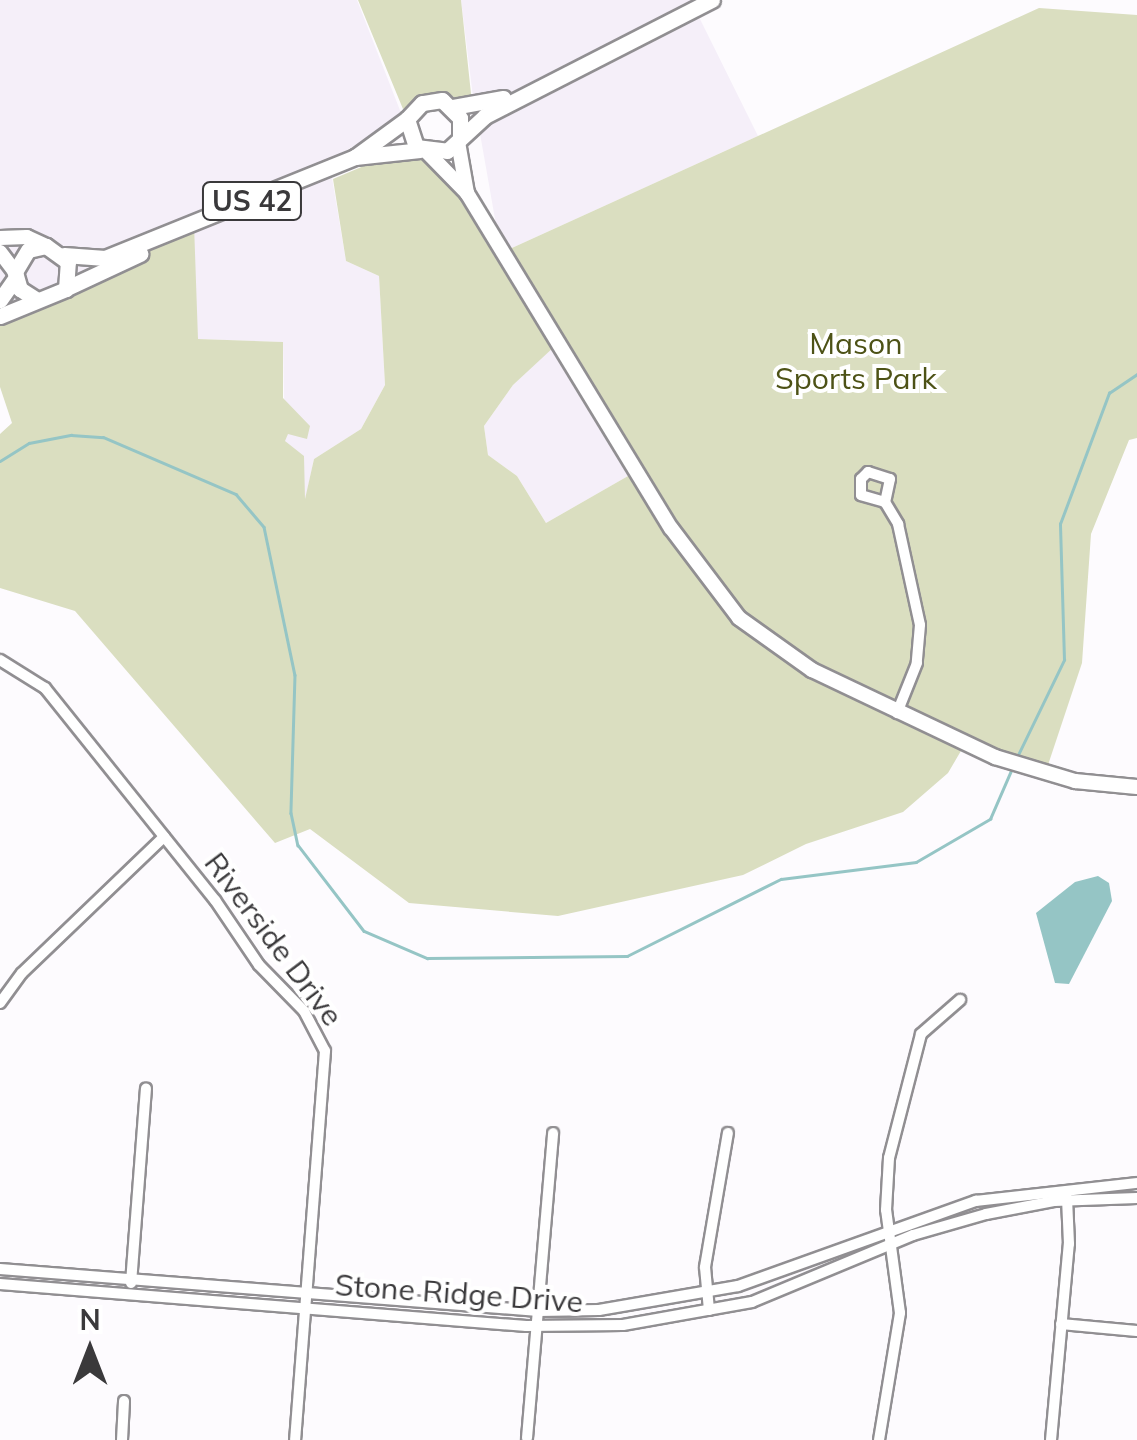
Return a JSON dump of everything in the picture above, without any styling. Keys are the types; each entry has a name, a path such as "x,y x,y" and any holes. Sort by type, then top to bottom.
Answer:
{"main road":[{"name":"US 42","path":"355,157 424,152 459,140 485,116 712,0"},
{"name":"US 42","path":"64,255 106,258 355,157 428,100 453,107 540,88"},
{"path":"453,107 462,124 459,140"},
{"path":"407,120 409,136 424,152"},
{"name":"US 42","path":"67,288 138,256 154,241"},
{"path":"0,300 28,250 46,246 64,255 71,271 67,288 51,300 37,300 0,316"},
{"path":"16,274 20,289 37,300"}],"street":[{"path":"459,140 467,193"},
{"path":"424,152 467,193 555,346 718,596 780,651 897,713 995,757 1045,774 1137,787"},
{"path":"0,238 27,237 46,246"},
{"path":"0,252 16,274"},
{"path":"885,502 907,556 920,626 918,663 897,713"},
{"name":"Riverside Drive","path":"0,660 45,688 164,837 259,965 304,1011 325,1050 296,1440"},
{"path":"0,1003 22,973 164,837"},
{"path":"879,1440 900,1313 885,1184 910,1058 932,1018 960,1000"},
{"path":"131,1294 146,1089"},
{"path":"527,1438 554,1133"},
{"path":"708,1310 705,1294 728,1133"},
{"name":"Stone Ridge Drive","path":"0,1269 538,1312 657,1304 705,1294 976,1201 1064,1187 1137,1183"},
{"path":"1051,1440 1061,1324 1067,1200 1064,1187"},
{"name":"Stone Ridge Drive","path":"0,1284 536,1326 623,1325 752,1302 894,1243 986,1214 1067,1200 1137,1198"},
{"path":"1061,1324 1137,1330"},
{"path":"122,1440 124,1400"}],"shaded area":[{"path":"0,0 357,0 403,118 329,160 346,261 379,276 385,385 361,429 314,459 304,505 285,441 283,342 198,339 106,261 0,315"},
{"path":"461,0 712,0 696,11 758,136 501,253 479,128 587,67 474,105"},
{"path":"555,345 635,472 546,523 517,476 488,455 484,426 513,385"}],"green space":[{"path":"358,0 461,0 472,103 439,92 403,109"},
{"name":"Mason Sports Park","path":"1039,8 1137,15 1137,438 1129,440 1091,534 1082,663 1045,774 965,744 948,773 903,812 806,844 743,875 558,916 409,903 310,829 275,843 75,611 0,588 0,434 12,423 0,387 0,315 194,224 198,339 283,342 283,398 310,426 307,439 288,434 285,441 304,456 305,499 314,459 361,429 385,385 379,276 346,261 333,179 385,157 420,158 465,197 486,243 501,253","holes":["555,346 635,472 546,523 517,476 488,455 484,426 513,385"]}],"water":[{"path":"1098,876 1109,883 1112,901 1069,984 1055,983 1036,913 1075,882"}],"waterway":[{"path":"1016,759 1064,660 1060,524 1109,393 1137,374"},
{"path":"0,461 29,443 71,435 103,437 236,494 264,527 295,675 291,813 298,845 364,931 427,958 627,956 781,879 916,862 990,819 1013,766"}]}
